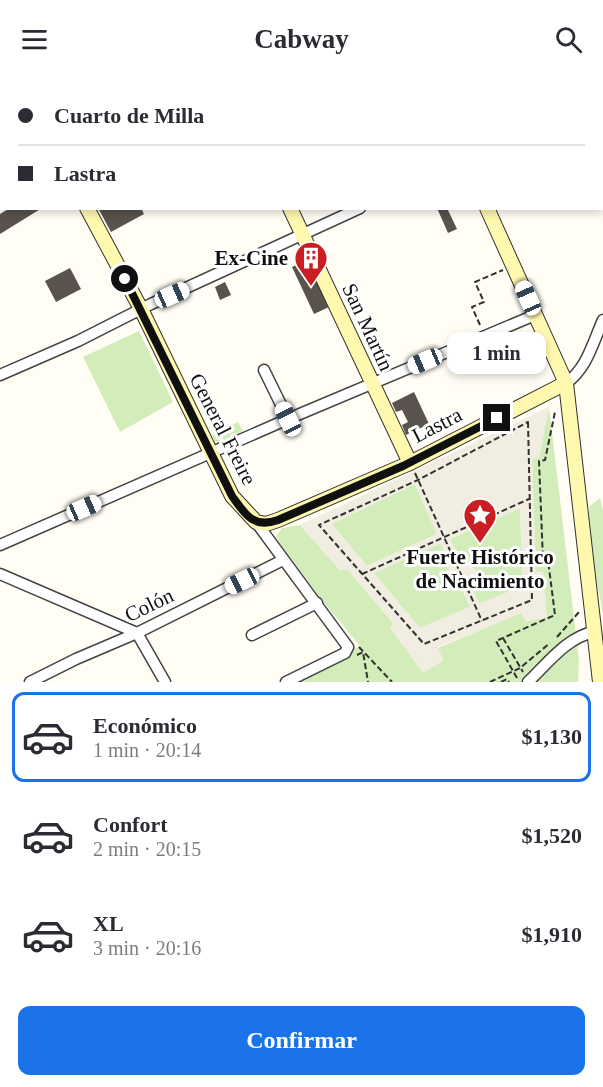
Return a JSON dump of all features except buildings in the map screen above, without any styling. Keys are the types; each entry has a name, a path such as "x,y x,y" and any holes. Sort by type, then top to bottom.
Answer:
{"main road":[{"name":"General Freire","path":"88,210 141,309 232,496 256,522"},
{"name":"San Martín","path":"291,210 371,384 410,462"},
{"path":"488,210 566,383 600,682"},
{"name":"Lastra","path":"256,522 266,524 278,520 410,462 566,383"}],"street":[{"path":"0,375 78,341 141,309 356,210"},
{"path":"0,545 288,419 535,315"},
{"name":"Lastra","path":"566,383 583,365 603,320"},
{"path":"264,370 288,419"},
{"name":"General Freire","path":"256,522 348,645 345,653 286,682"},
{"name":"Colón","path":"30,682 137,633 284,560"},
{"path":"0,574 137,633 165,682"},
{"path":"252,635 317,603"},
{"path":"528,682 570,642 583,634 594,632"}],"path":[{"path":"485,336 472,307 484,302 475,282 513,265"},
{"path":"519,682 496,641 555,615 548,561 543,560 539,461 545,460 556,407"},
{"path":"528,423 529,499 532,600 424,644 319,525 418,480 528,423"},
{"path":"410,462 482,621"},
{"path":"362,574 529,499"},
{"path":"490,682 520,668 559,635 590,600"},
{"path":"503,638 520,668"},
{"path":"363,652 368,682"},
{"path":"501,682 507,679 509,682"}],"green space":[{"path":"139,331 173,402 120,432 83,357"},
{"path":"549,407 579,660 578,682 287,682 296,675 360,646 279,542 276,536 282,528 300,525 340,570 347,569 394,624 443,661 438,648 522,612 542,572 536,572 532,459 539,457"},
{"path":"238,422 243,431 217,444 212,435"},
{"path":"415,484 437,534 367,566 331,524"},
{"path":"600,498 603,510 603,614 586,524 590,506"},
{"path":"520,508 523,586 479,604 471,586 474,583 450,539"},
{"path":"441,543 470,607 420,628 373,573"}],"shaded area":[{"path":"549,407 539,457 532,460 536,571 543,572 547,617 526,622 521,613 438,647 443,661 423,673 390,628 393,623 347,569 340,570 300,525","holes":["415,484 437,534 367,566 332,524","520,508 523,586 479,604 471,586 476,579 475,569 468,563 460,561 450,539","441,543 451,564 447,572 448,581 454,588 463,590 470,607 420,628 374,573"]}],"place":[{"name":"Ex-Cine","path":"311,287"},
{"name":"Fuerte Histórico de Nacimiento","path":"480,544"}],"route":[{"path":"125,279 232,496 256,522 266,524 278,520 403,466 497,418"}]}
